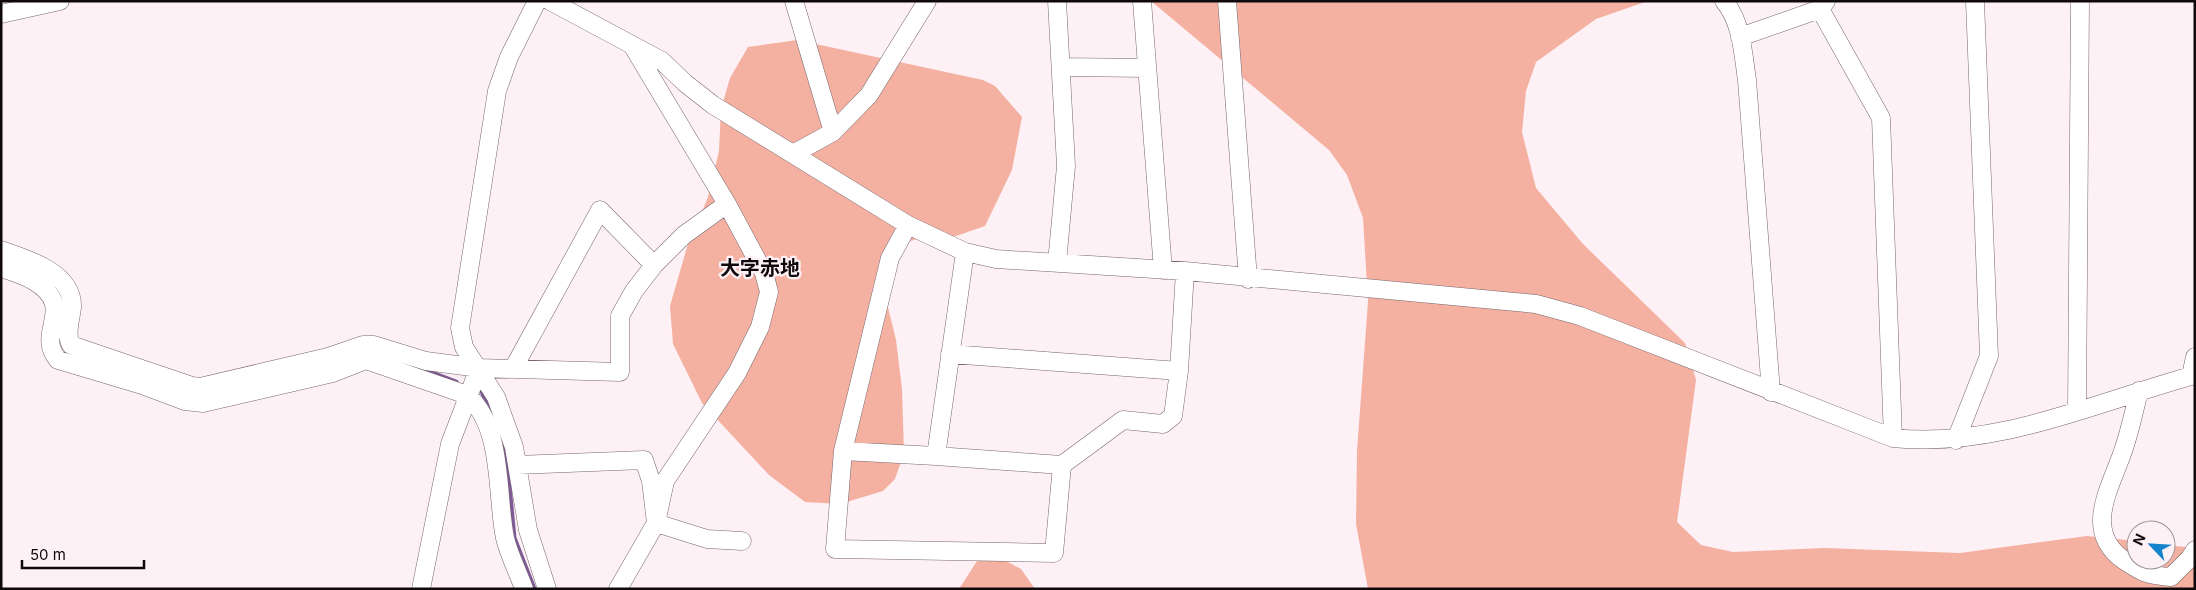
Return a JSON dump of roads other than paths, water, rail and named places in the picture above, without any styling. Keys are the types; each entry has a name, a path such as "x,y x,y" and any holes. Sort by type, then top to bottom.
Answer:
{"street":[{"path":"1,14 60,1"},
{"path":"538,1 509,57 497,91 460,328 464,347 496,397 514,447 528,530 548,589"},
{"path":"550,1 631,42 662,61 684,83 713,105 908,226 964,252 996,259 1185,271 1248,279 1536,304 1580,316 1893,438 1919,441 1956,440 2010,430 2077,411 2193,375 2195,357"},
{"path":"794,1 833,132"},
{"path":"793,154 833,132 869,94 927,1"},
{"path":"1057,1 1066,166 1057,263"},
{"path":"1142,1 1164,270"},
{"path":"1226,1 1248,279"},
{"path":"1724,1 1730,9 1740,37 1746,80 1771,392"},
{"path":"1956,440 1989,356 1976,1"},
{"path":"2077,411 2080,1"},
{"path":"1740,37 1822,5 1881,118 1893,438"},
{"path":"618,589 656,523 665,481 737,373 760,327 770,292 764,273 727,204 631,42"},
{"path":"1062,67 1147,68"},
{"path":"1,268 26,267 50,270 62,282 70,296 72,305 68,339 70,345 192,386 210,385 328,357 363,346 380,347 426,361 479,368 620,372 620,316 634,291 654,265 684,235 727,204"},
{"path":"514,369 600,210 654,265"},
{"path":"908,226 890,258 843,450 835,549 1054,553 1062,465"},
{"path":"1,250 26,267 29,278 49,294 54,305 50,345 58,360 145,386 186,401 203,403 212,401 333,373 366,360 467,395 477,404 495,453 505,539 524,589"},
{"path":"936,456 964,252"},
{"path":"843,450 1062,465 1123,420 1163,424 1172,416 1179,371 1185,271"},
{"path":"950,354 1179,371"},
{"path":"421,589 450,444 467,395 479,368"},
{"path":"2139,391 2124,448 2103,507 2102,534 2116,555 2145,575 2171,577 2190,558 2195,550"},
{"path":"517,464 644,460 651,481 656,523"},
{"path":"656,523 707,539 742,541"}],"waterway":[{"path":"414,366 456,382"},
{"path":"482,391 489,410"},
{"path":"501,442 508,475 514,538 534,589"}],"district":[{"name":"大字赤地","path":"760,268"}]}
